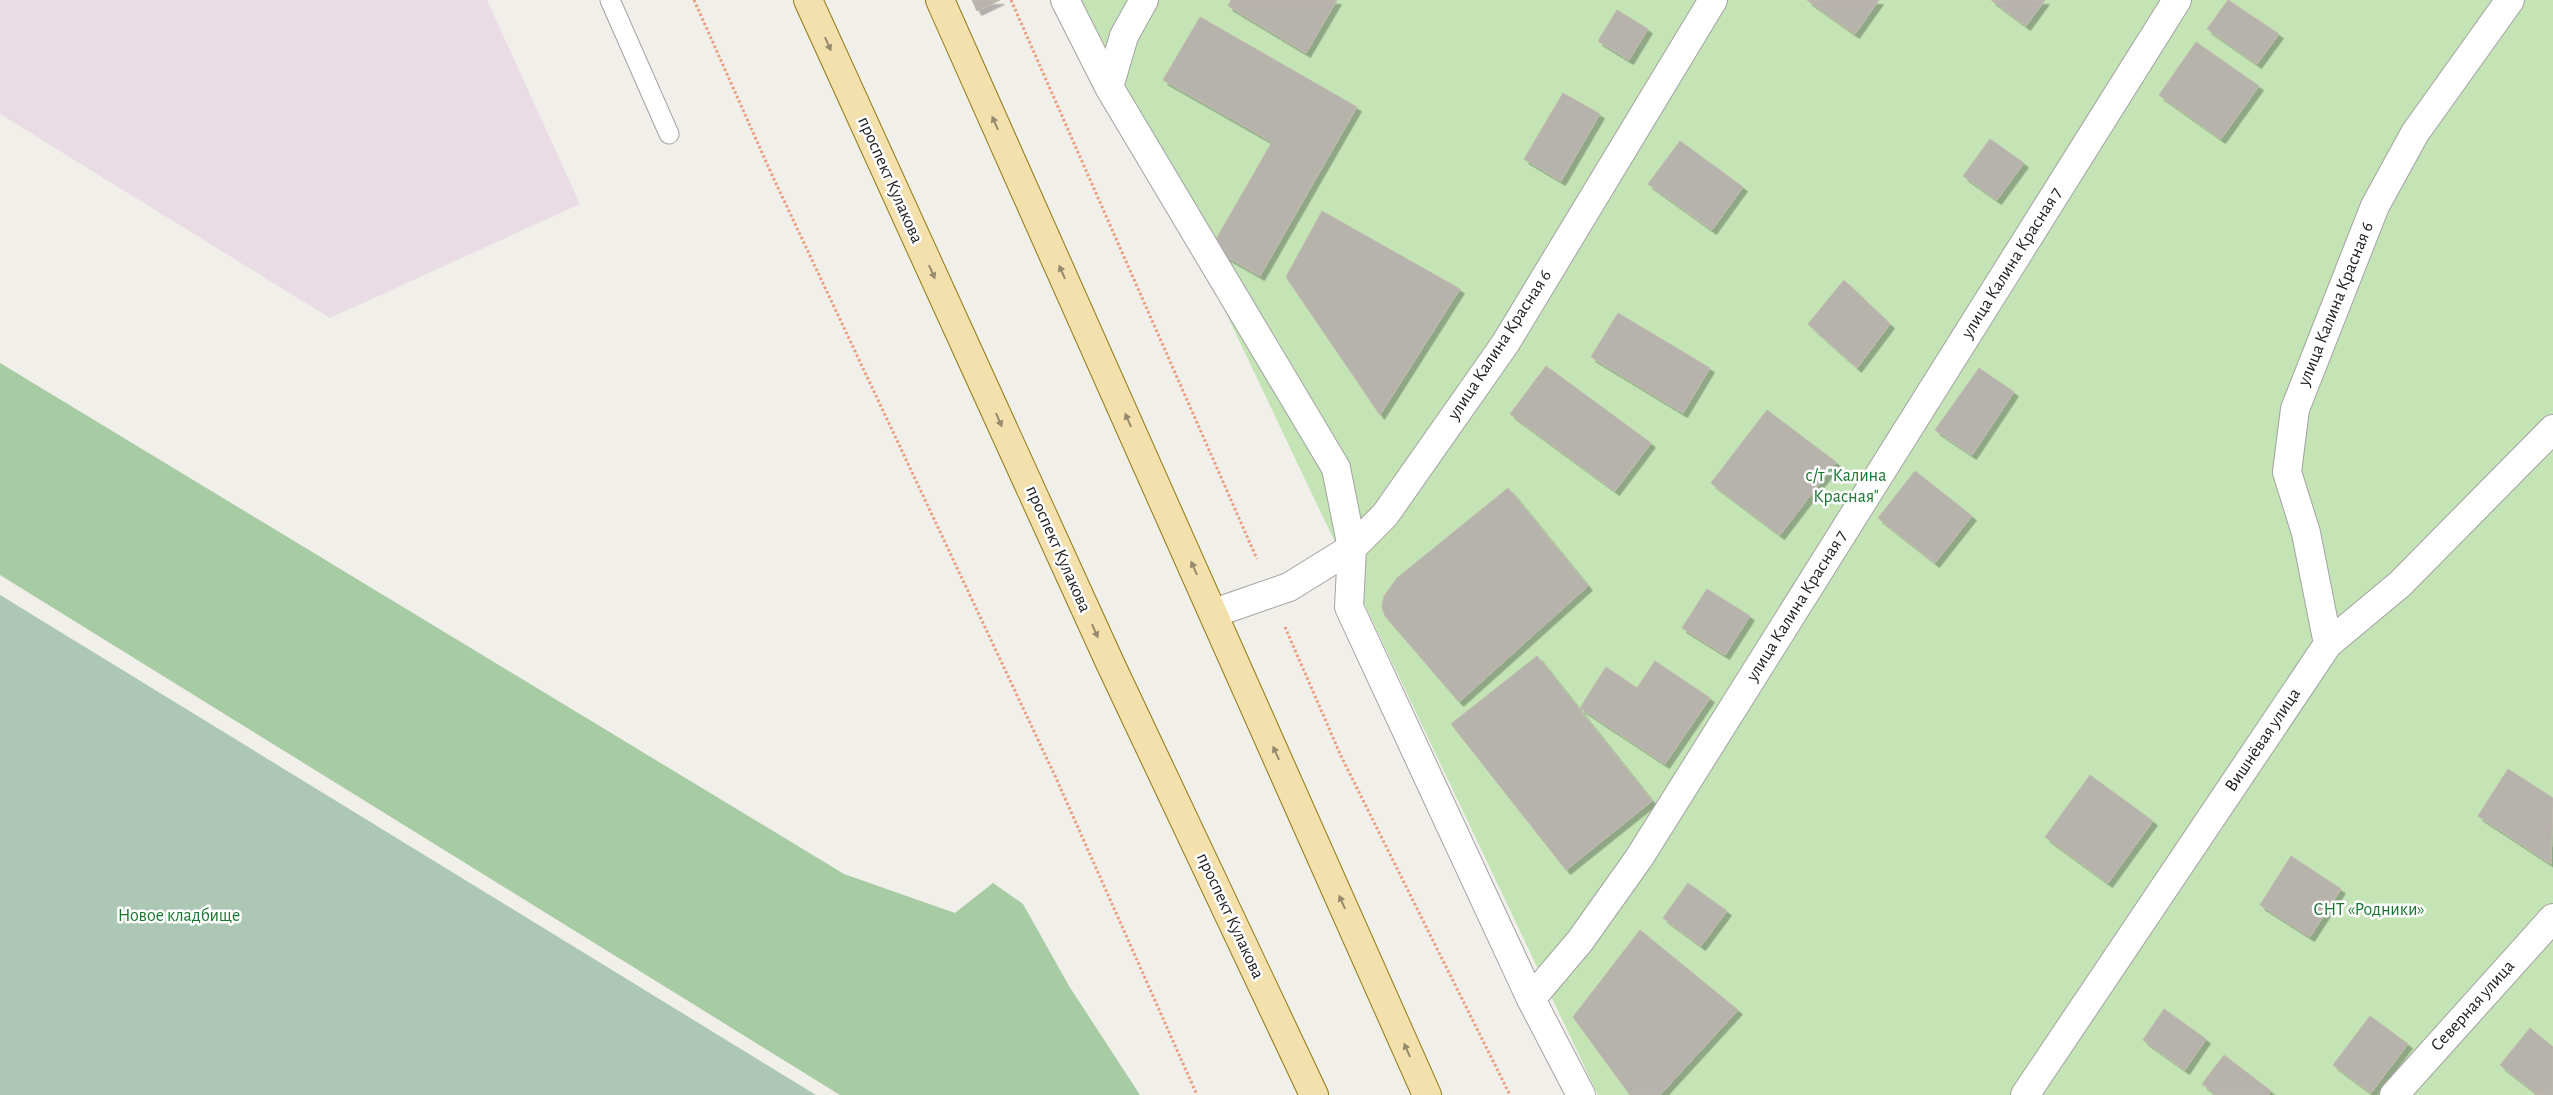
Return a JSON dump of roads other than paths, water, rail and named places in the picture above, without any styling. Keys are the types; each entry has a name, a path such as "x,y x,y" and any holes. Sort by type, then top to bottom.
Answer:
{"main road":[{"name":"проспект Кулакова","path":"808,0 1110,663 1314,1095"},
{"path":"940,0 1427,1095"}],"street":[{"path":"1065,0 1109,87 1336,468 1352,548 1349,607 1531,999 1582,1095"},
{"path":"1109,87 1124,36 1144,0"},
{"name":"улица Калина Красная 6","path":"1214,613 1290,587 1352,548 1385,515 1505,344 1713,0"},
{"name":"улица Калина Красная 7","path":"1531,999 1580,941 1639,858 2177,0"},
{"name":"улица Калина Красная 6","path":"2328,644 2306,532 2286,472 2294,409 2375,206 2416,133 2510,0"},
{"name":"Вишнёвая улица","path":"2025,1095 2328,644 2400,584 2553,429"},
{"name":"Северная улица","path":"2394,1095 2553,918"}],"lane":[{"path":"610,0 669,134"}],"park label":[{"name":"с/т \"Калина Красная\"","path":"1846,486"},
{"name":"СНТ «Родники»","path":"2369,910"},
{"name":"Новое кладбище","path":"179,916"}]}
